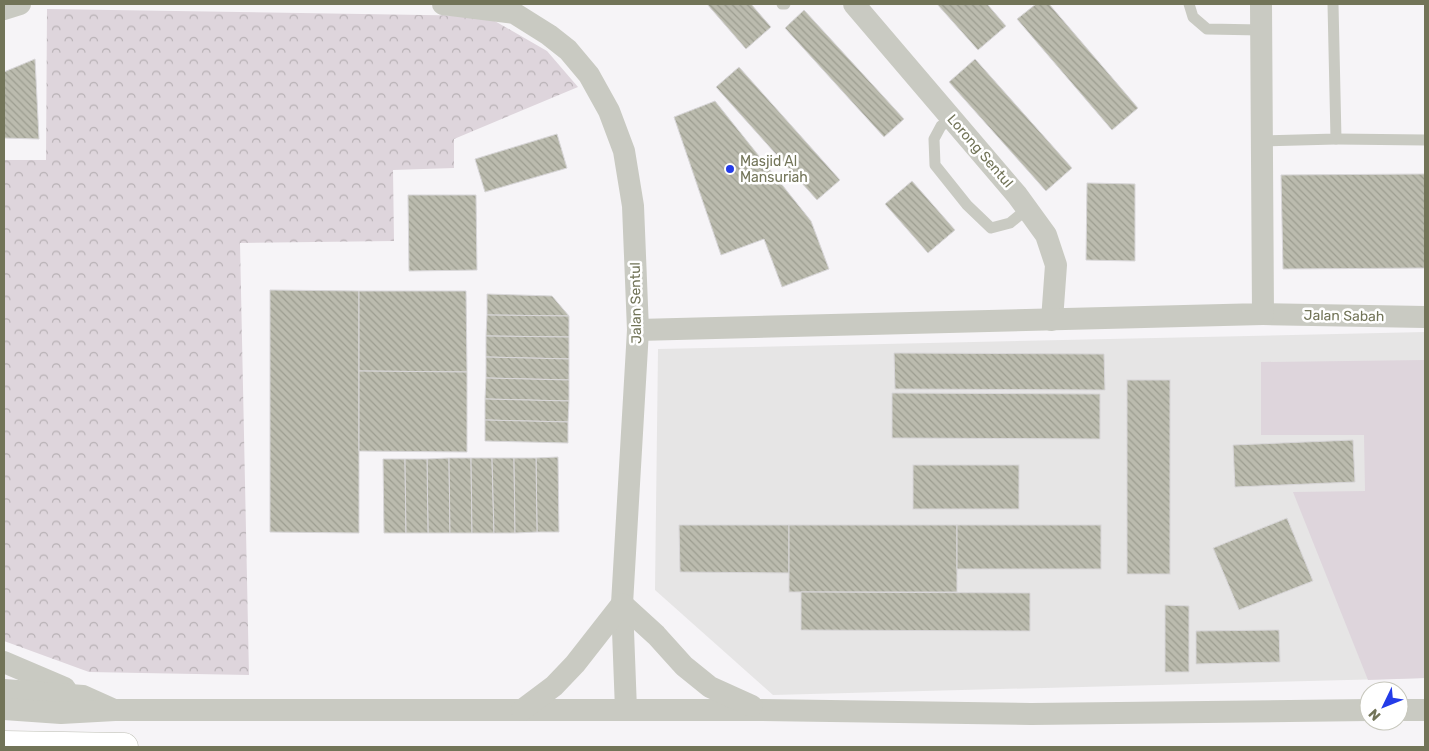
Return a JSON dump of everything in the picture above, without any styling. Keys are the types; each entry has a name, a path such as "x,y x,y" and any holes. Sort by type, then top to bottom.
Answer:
{"main road":[{"path":"4,745 124,747"}],"street":[{"path":"4,9 20,4"},
{"name":"Jalan Sentul","path":"443,4 514,13 549,35 568,50 589,75 609,111 624,151 634,206 638,330 622,604 626,710"},
{"name":"Lorong Sentul","path":"854,4 1027,209 1046,235 1056,265 1052,320"},
{"path":"1261,4 1263,314"},
{"name":"Jalan Sabah","path":"638,330 1263,314 1425,317"},
{"path":"522,710 554,686 575,664 622,604 656,635 684,666 710,687 761,710"},
{"path":"4,662 115,710"},
{"path":"4,690 83,696"},
{"path":"4,709 61,713 115,710 761,710 1031,714 1359,710"},
{"path":"1409,710 1425,710"}],"lane":[{"path":"1189,4 1193,17 1207,29 1261,30"},
{"path":"1333,4 1336,139"},
{"path":"952,119 941,126 934,139 935,165 967,205 991,228 1010,223 1027,209"},
{"path":"1261,141 1336,139 1425,140"}],"shaded area":[{"path":"1425,332 1425,678 773,695 655,590 658,349"}],"green space":[{"path":"47,9 486,16 547,51 578,87 454,139 454,168 393,170 394,241 240,243 249,675 89,672 4,641 4,160 46,160"},
{"path":"1425,360 1425,678 1368,680 1293,492 1365,491 1364,435 1261,435 1261,362"}],"building":[{"path":"707,4 751,4 771,27 746,49"},
{"path":"937,4 987,4 1006,26 978,50"},
{"path":"1036,4 1049,4 1138,108 1112,130 1017,19"},
{"path":"804,10 904,119 884,137 785,28"},
{"path":"35,59 39,139 4,138 4,72"},
{"path":"975,59 1072,168 1046,191 949,82"},
{"path":"739,67 840,180 817,200 716,87"},
{"name":"Masjid Al Mansuriah","path":"715,101 811,221 829,269 782,287 764,239 721,255 674,117"},
{"path":"557,134 567,168 485,192 475,159"},
{"path":"1425,174 1425,268 1283,269 1281,175"},
{"path":"912,181 955,230 928,253 885,204"},
{"path":"1087,183 1135,184 1135,261 1086,260"},
{"path":"408,195 476,195 477,270 409,271"},
{"path":"270,290 359,291 359,533 270,532"},
{"path":"359,291 466,291 467,372 359,371"},
{"path":"487,294 552,296 569,316 487,315"},
{"path":"487,315 569,316 569,337 486,336"},
{"path":"486,336 569,337 569,359 486,357"},
{"path":"894,353 1104,354 1105,390 895,389"},
{"path":"486,357 569,359 569,380 486,378"},
{"path":"359,371 467,372 467,452 359,451"},
{"path":"486,378 569,380 569,401 485,399"},
{"path":"1127,380 1170,380 1170,574 1127,574"},
{"path":"892,393 1100,394 1100,439 892,438"},
{"path":"485,399 569,401 568,422 485,420"},
{"path":"485,420 568,422 568,443 485,441"},
{"path":"1353,440 1355,482 1235,487 1233,445"},
{"path":"558,457 559,532 537,532 536,458"},
{"path":"449,458 450,533 428,533 427,459"},
{"path":"449,458 471,458 472,533 450,533"},
{"path":"471,458 492,458 494,533 472,533"},
{"path":"492,458 514,458 515,533 494,533"},
{"path":"514,458 536,458 537,532 515,533"},
{"path":"383,459 405,459 406,533 384,533"},
{"path":"405,459 427,459 428,533 406,533"},
{"path":"913,465 1019,465 1019,509 913,509"},
{"path":"1287,518 1313,581 1239,610 1213,548"},
{"path":"679,525 789,525 789,573 680,572"},
{"path":"789,525 957,525 957,592 789,592"},
{"path":"957,525 1101,525 1101,569 957,569"},
{"path":"801,592 1030,593 1030,631 801,630"},
{"path":"1165,605 1189,606 1189,672 1165,672"},
{"path":"1279,630 1280,662 1196,664 1196,631"}],"place":[{"name":"Masjid Al Mansuriah","path":"730,169"}]}
